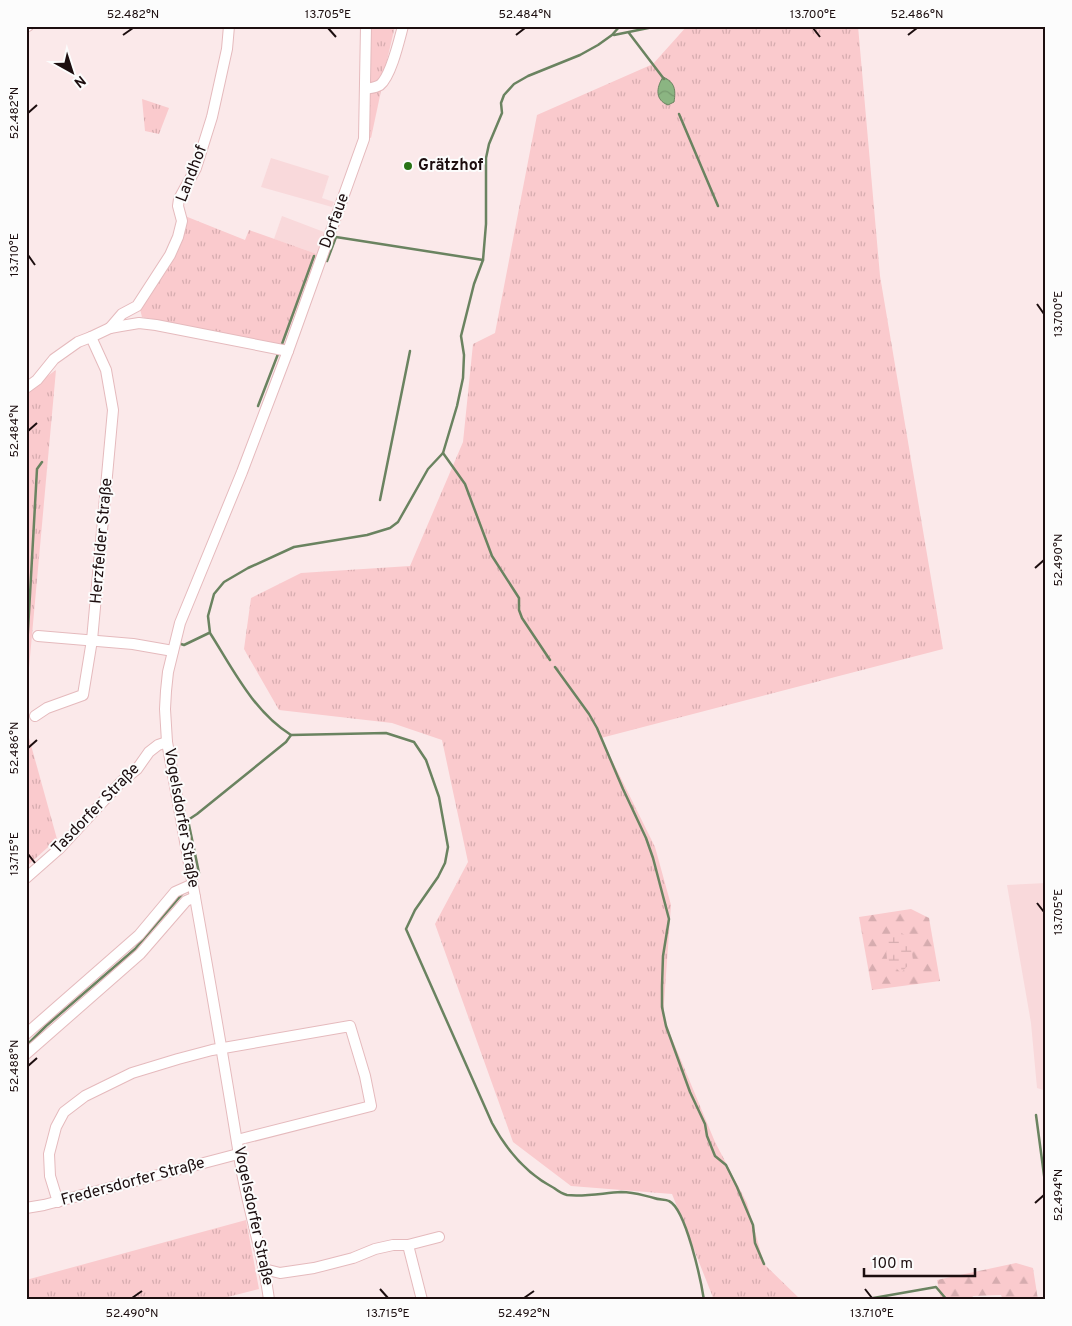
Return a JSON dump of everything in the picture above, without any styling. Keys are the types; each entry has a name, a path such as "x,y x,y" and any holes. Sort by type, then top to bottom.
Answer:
{"street":[{"name":"Landhof","path":"110,328 122,314 137,306 170,255 178,236 182,221 178,206 179,198 196,168 207,134 227,49 229,26"},
{"name":"Dorfaue","path":"288,350 364,139 366,26"},
{"path":"365,89 378,86 387,75 403,26"},
{"path":"26,388 37,380 54,359 78,342 110,328 139,323 288,350"},
{"name":"Herzfelder Straße","path":"35,716 47,708 83,695 92,640 113,410 106,370 92,337"},
{"name":"Vogelsdorfer Straße","path":"269,1300 264,1269 238,1154 222,1049 167,742 165,709 173,651 186,606 242,472 288,350"},
{"path":"38,636 133,644 173,651"},
{"name":"Tasdorfer Straße","path":"26,878 60,848 122,781 136,769 149,752 158,745 167,742"},
{"path":"26,1034 139,935 175,892 193,884"},
{"path":"26,1054 140,954 186,901 195,897"},
{"path":"58,1202 50,1176 49,1154 56,1127 64,1112 85,1096 132,1073 169,1061 222,1049 350,1026 365,1076 371,1106 237,1140"},
{"name":"Fredersdorfer Straße","path":"26,1208 58,1202 238,1154"},
{"path":"264,1269 280,1273 314,1268 353,1258 393,1244 408,1244 439,1237"},
{"path":"408,1244 422,1300"}],"shaded area":[{"path":"271,158 329,176 322,198 334,202 332,207 261,187"},
{"path":"282,216 324,232 317,254 274,239"},
{"path":"1046,883 1046,1091 1037,1088 1031,1023 1007,885"}],"green space":[{"path":"369,26 395,26 384,73 381,79 368,87"},
{"path":"687,26 858,26 880,276 943,649 601,738 655,847 671,905 663,1017 715,1142 747,1203 764,1264 800,1299 798,1300 714,1300 672,1194 571,1186 513,1142 435,924 468,862 442,740 392,723 279,710 244,649 251,598 301,573 410,566 463,442 473,344 495,333 537,115 653,64"},
{"path":"381,91 371,138 366,136 369,92"},
{"path":"142,99 169,108 159,134 145,131"},
{"path":"185,216 245,240 249,230 317,254 283,345 142,317 139,305"},
{"path":"56,370 26,701 26,391"},
{"path":"26,727 57,839 26,867"},
{"path":"911,909 929,918 940,981 872,990 859,917"},
{"path":"895,928 910,939 913,960 901,973 887,959 885,940"},
{"path":"246,1220 259,1289 216,1300 26,1300 26,1280"},
{"path":"1016,1263 1033,1268 1038,1300 1003,1300 1001,1295 973,1296 971,1300 941,1300 937,1280"}],"water":[{"path":"663,77 670,81 675,90 674,102 668,105 661,100 658,93"}],"waterway":[{"path":"620,26 612,35 598,45 580,55 528,76 514,84 504,95 501,103 502,113 489,144 486,158 486,224 483,260 474,284 461,336 464,355 463,378 457,406 443,453 428,469 398,522 390,528 367,535 294,547 248,568 224,582 214,594 208,616 210,633 245,688 266,714 291,735 386,733 414,742 426,760 439,797 448,847 445,863 438,877 415,910 406,929 492,1123 504,1142 526,1168 535,1176 564,1194 580,1196 626,1192 669,1201 675,1207 687,1231 704,1300"},
{"path":"614,35 658,26"},
{"path":"629,33 664,79"},
{"path":"679,114 718,206"},
{"path":"327,261 336,237 483,260"},
{"path":"282,344 314,256"},
{"path":"380,500 410,351"},
{"path":"258,406 278,354"},
{"path":"443,453 465,484 492,556 519,598 519,610 522,618 550,660"},
{"path":"26,666 37,469 42,462"},
{"path":"181,644 184,645 209,633"},
{"path":"555,667 597,728 646,838 669,919 663,956 662,986 662,1007 666,1026 690,1092 705,1124 707,1136 715,1156 726,1165 753,1225 755,1243 764,1264"},
{"path":"197,877 199,873 188,820 286,742 291,735"},
{"path":"26,1046 46,1026 135,949 183,893"},
{"path":"1036,1115 1046,1190"},
{"path":"862,1300 936,1287 947,1300"}],"place":[{"name":"Grätzhof","path":"408,166"}]}
